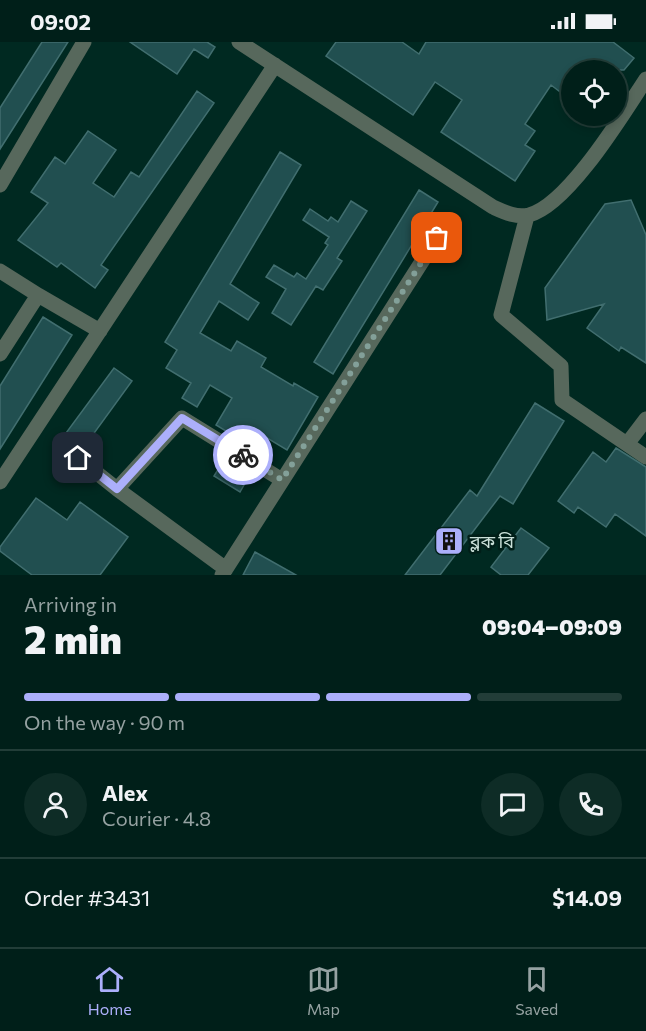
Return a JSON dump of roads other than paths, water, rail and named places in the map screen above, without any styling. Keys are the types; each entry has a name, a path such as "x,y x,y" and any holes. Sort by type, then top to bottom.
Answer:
{"street":[{"path":"0,185 84,42"},
{"path":"239,42 493,207 510,214 527,216 541,209 575,180 646,79"},
{"path":"0,482 275,65"},
{"path":"527,216 501,315 561,366 562,400 646,457"},
{"path":"78,458 224,572 437,238"},
{"path":"0,271 100,331"},
{"path":"0,354 38,295"},
{"path":"117,489 182,418 282,480"},
{"path":"627,444 646,418"}],"place":[{"name":"ব্লক বি","path":"449,541"}]}
